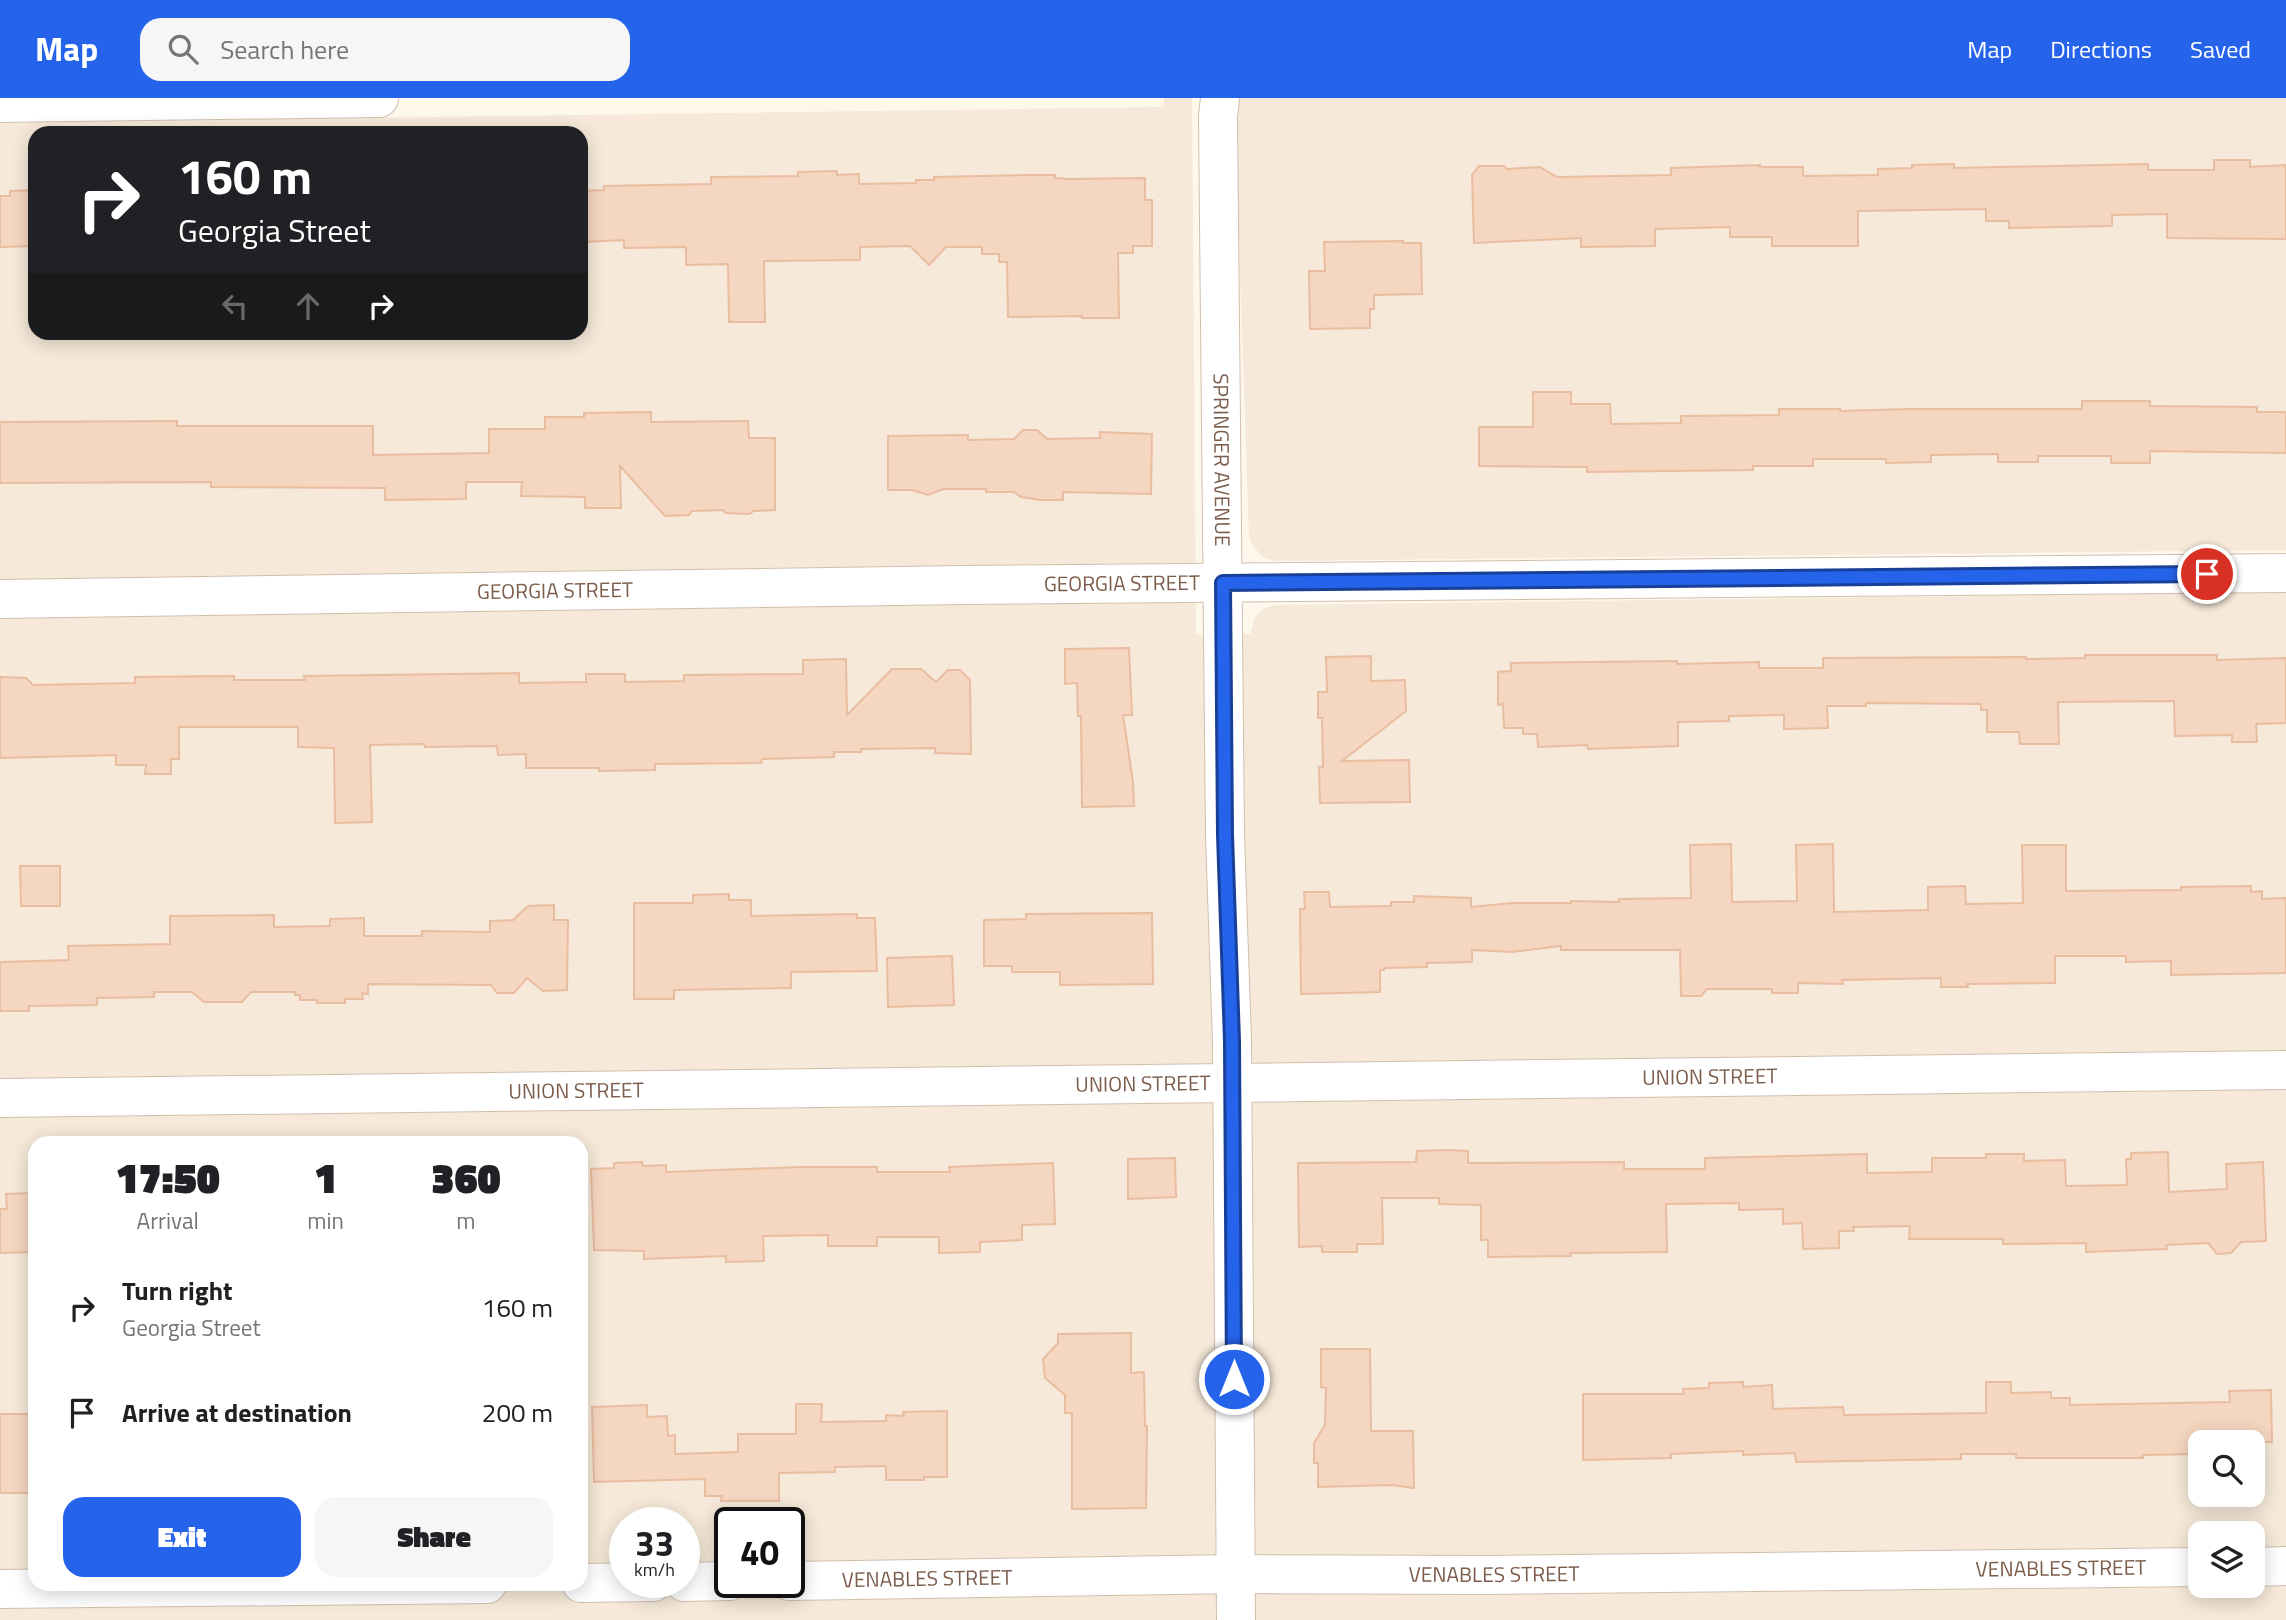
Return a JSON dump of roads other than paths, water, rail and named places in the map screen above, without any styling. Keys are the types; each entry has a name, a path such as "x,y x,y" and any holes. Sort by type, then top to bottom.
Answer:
{"street":[{"path":"0,103 379,98"},
{"name":"SPRINGER AVENUE","path":"1220,98 1218,125 1225,835 1232,1083 1236,1620"},
{"name":"GEORGIA STREET","path":"0,599 554,590 2286,573"},
{"name":"UNION STREET","path":"0,1098 2286,1070"},
{"path":"2265,1567 2286,1566"},
{"name":"VENABLES STREET","path":"805,1581 1236,1574 1515,1575 2188,1567"},
{"path":"588,1583 609,1583"},
{"path":"0,1589 28,1589"}]}
